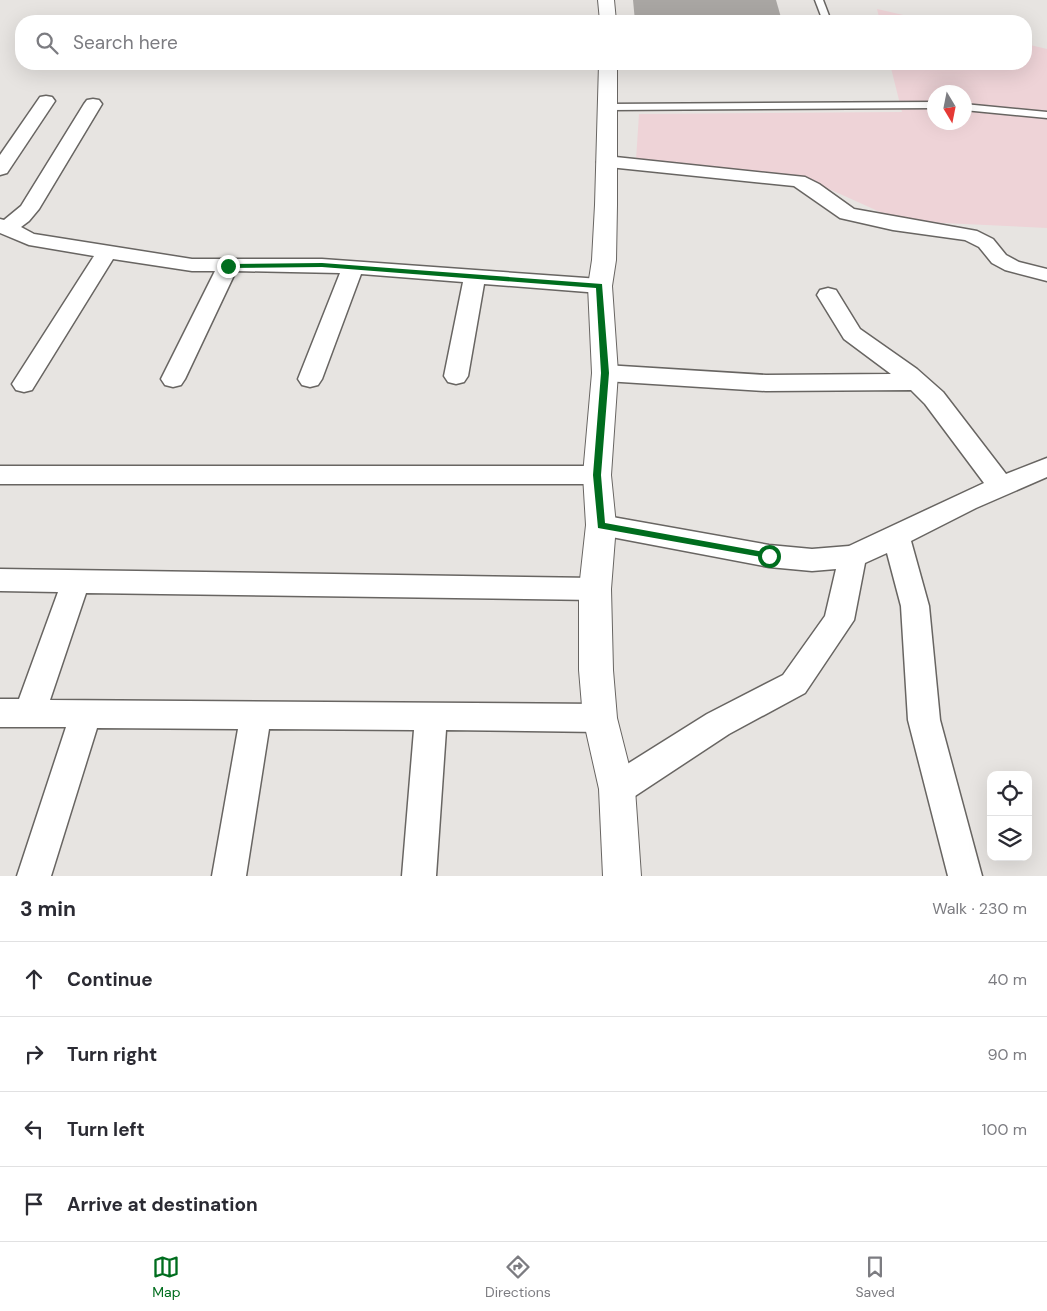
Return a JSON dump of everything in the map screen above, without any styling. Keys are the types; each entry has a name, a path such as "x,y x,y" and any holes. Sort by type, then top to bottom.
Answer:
{"street":[{"path":"606,0 607,15"},
{"path":"608,70 609,107 604,242 600,286 605,373 597,475 601,525 595,589 596,670 600,718 617,789 622,876"},
{"path":"0,169 46,102"},
{"path":"3,226 22,217 30,209 93,104"},
{"path":"606,162 798,182 812,188 847,214 893,224 970,235 986,243 999,259 1012,266 1047,275"},
{"path":"3,226 29,239 192,265 322,265 600,286"},
{"path":"24,384 107,252"},
{"path":"173,379 228,266"},
{"path":"310,379 353,268"},
{"path":"456,376 475,277"},
{"path":"828,295 852,334 917,382 948,413 1001,486"},
{"path":"605,373 766,383 917,382"},
{"path":"601,525 769,556 812,560 853,557 1001,486 1047,467"},
{"path":"0,475 597,475"},
{"path":"896,536 915,606 924,720 965,876"},
{"path":"617,789 718,724 794,684 839,620 853,557"},
{"path":"0,580 595,589"},
{"path":"76,582 15,714 600,718"},
{"path":"34,876 86,714"},
{"path":"229,876 256,715"},
{"path":"419,876 431,716"}],"lane":[{"path":"819,0 825,15"},
{"path":"609,107 927,105"},
{"path":"972,108 1047,115"}],"shaded area":[{"path":"877,9 904,15 878,15"},
{"path":"1032,45 1047,49 1047,228 900,221 829,189 636,160 639,114 902,112 892,70 1032,70"}],"building":[{"path":"633,0 776,0 780,15 634,15"}],"route":[{"path":"228,266 322,265 600,286 605,373 597,475 601,525 769,556"}]}
